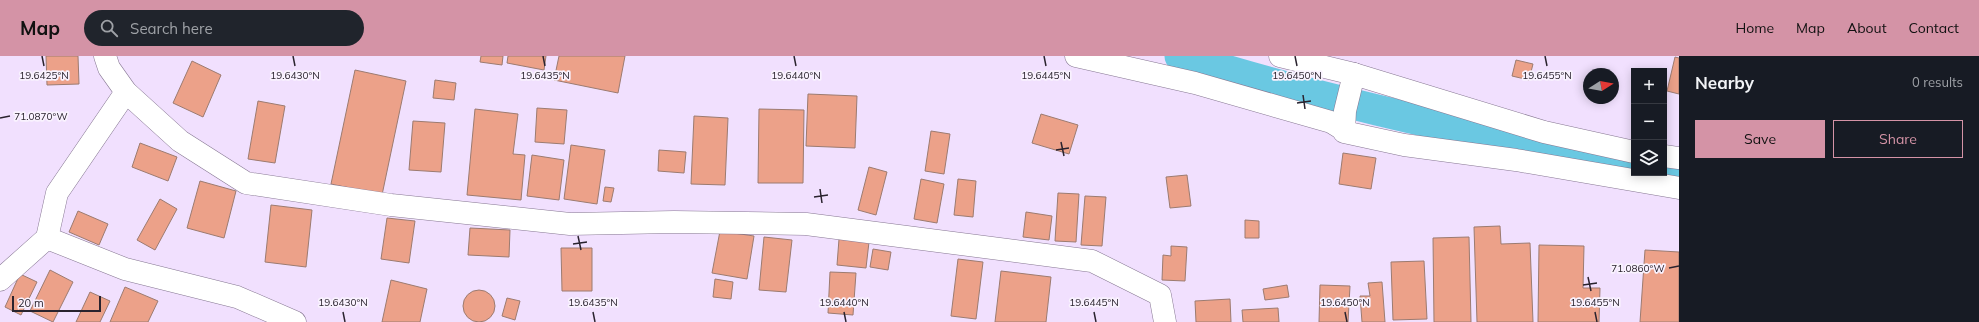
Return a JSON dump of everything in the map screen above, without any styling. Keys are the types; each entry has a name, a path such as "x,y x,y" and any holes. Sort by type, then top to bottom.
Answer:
{"street":[{"path":"105,56 109,68 126,92 180,141 246,183 391,206 570,224 674,222 806,224 1092,261 1160,295 1165,322"},
{"path":"1076,56 1194,84 1331,122 1344,120"},
{"path":"1280,56 1352,80 1544,132 1631,151"},
{"path":"1352,80 1344,120 1344,132 1404,145 1516,160 1679,188"},
{"path":"0,280 47,238 57,194 126,92"},
{"path":"1667,156 1679,158"},
{"path":"47,238 125,269 237,297 295,322"}],"building":[{"path":"46,56 78,56 79,84 47,85"},
{"path":"481,56 503,56 502,65 480,62"},
{"path":"508,56 546,56 544,70 507,63"},
{"path":"559,56 625,56 618,93 554,80"},
{"path":"1675,57 1679,58 1679,94 1667,91"},
{"path":"1516,60 1533,64 1529,80 1512,76"},
{"path":"192,61 221,75 203,117 173,103"},
{"path":"355,70 406,81 382,195 331,184"},
{"path":"435,80 456,83 454,100 433,98"},
{"path":"808,94 857,96 855,148 806,146"},
{"path":"258,101 285,106 275,163 248,159"},
{"path":"537,108 567,110 564,144 535,142"},
{"path":"475,109 518,114 513,154 525,155 521,200 467,195"},
{"path":"759,109 804,110 803,183 758,183"},
{"path":"1041,114 1078,125 1069,154 1032,143"},
{"path":"694,116 728,118 725,185 691,184"},
{"path":"413,121 445,123 441,172 409,170"},
{"path":"931,131 950,134 944,174 925,171"},
{"path":"140,143 177,157 168,181 132,167"},
{"path":"571,145 605,150 597,204 564,199"},
{"path":"659,150 686,152 684,173 658,171"},
{"path":"1343,153 1376,158 1371,189 1339,184"},
{"path":"532,155 564,160 559,200 527,196"},
{"path":"869,167 887,172 876,215 858,210"},
{"path":"1187,175 1191,206 1170,208 1166,177"},
{"path":"921,179 944,184 937,223 914,219"},
{"path":"958,179 976,181 973,217 954,215"},
{"path":"200,181 236,191 224,238 187,228"},
{"path":"605,187 614,188 611,202 603,201"},
{"path":"1058,193 1079,194 1076,242 1055,241"},
{"path":"1085,196 1106,197 1102,246 1081,245"},
{"path":"160,199 177,209 155,250 137,240"},
{"path":"271,205 312,210 306,267 265,262"},
{"path":"78,211 108,224 99,245 69,232"},
{"path":"1026,212 1052,216 1049,240 1023,237"},
{"path":"387,218 415,221 409,263 381,259"},
{"path":"1245,220 1259,221 1259,238 1245,238"},
{"path":"1500,226 1501,244 1530,243 1533,322 1477,322 1474,227"},
{"path":"470,228 510,230 509,257 468,255"},
{"path":"720,231 754,236 747,279 712,273"},
{"path":"764,237 792,240 786,292 759,290"},
{"path":"1469,237 1471,322 1434,322 1433,238"},
{"path":"839,239 869,242 866,268 837,265"},
{"path":"1539,245 1584,246 1583,288 1600,288 1599,322 1538,322"},
{"path":"1171,246 1187,247 1185,281 1162,280 1163,255 1171,256"},
{"path":"561,248 592,248 592,291 562,291"},
{"path":"873,249 891,252 888,270 870,267"},
{"path":"1645,250 1679,252 1679,322 1640,322"},
{"path":"958,259 983,262 976,319 951,316"},
{"path":"1424,261 1427,319 1393,320 1391,262"},
{"path":"50,270 73,282 53,322 30,311"},
{"path":"1001,271 1051,277 1046,322 995,322"},
{"path":"830,272 856,273 853,315 828,313"},
{"path":"20,274 37,282 21,315 5,307"},
{"path":"715,279 733,282 731,299 713,297"},
{"path":"391,280 427,289 420,322 382,322"},
{"path":"1382,282 1385,322 1362,322 1360,296 1370,296 1368,283"},
{"path":"1287,285 1289,297 1265,300 1263,289"},
{"path":"1320,285 1350,286 1348,322 1319,322"},
{"path":"125,287 158,301 148,322 110,322"},
{"path":"482,290 488,292 493,297 495,306 493,315 488,320 476,322 470,320 465,315 463,303 465,297 470,292"},
{"path":"90,292 110,301 100,322 76,322"},
{"path":"507,298 520,301 515,320 502,316"},
{"path":"1230,299 1231,322 1196,322 1195,301"},
{"path":"1278,308 1279,322 1243,322 1242,310"}],"waterway":[{"path":"1180,56 1292,89 1406,117 1631,166"},
{"path":"1667,173 1679,174"}]}
